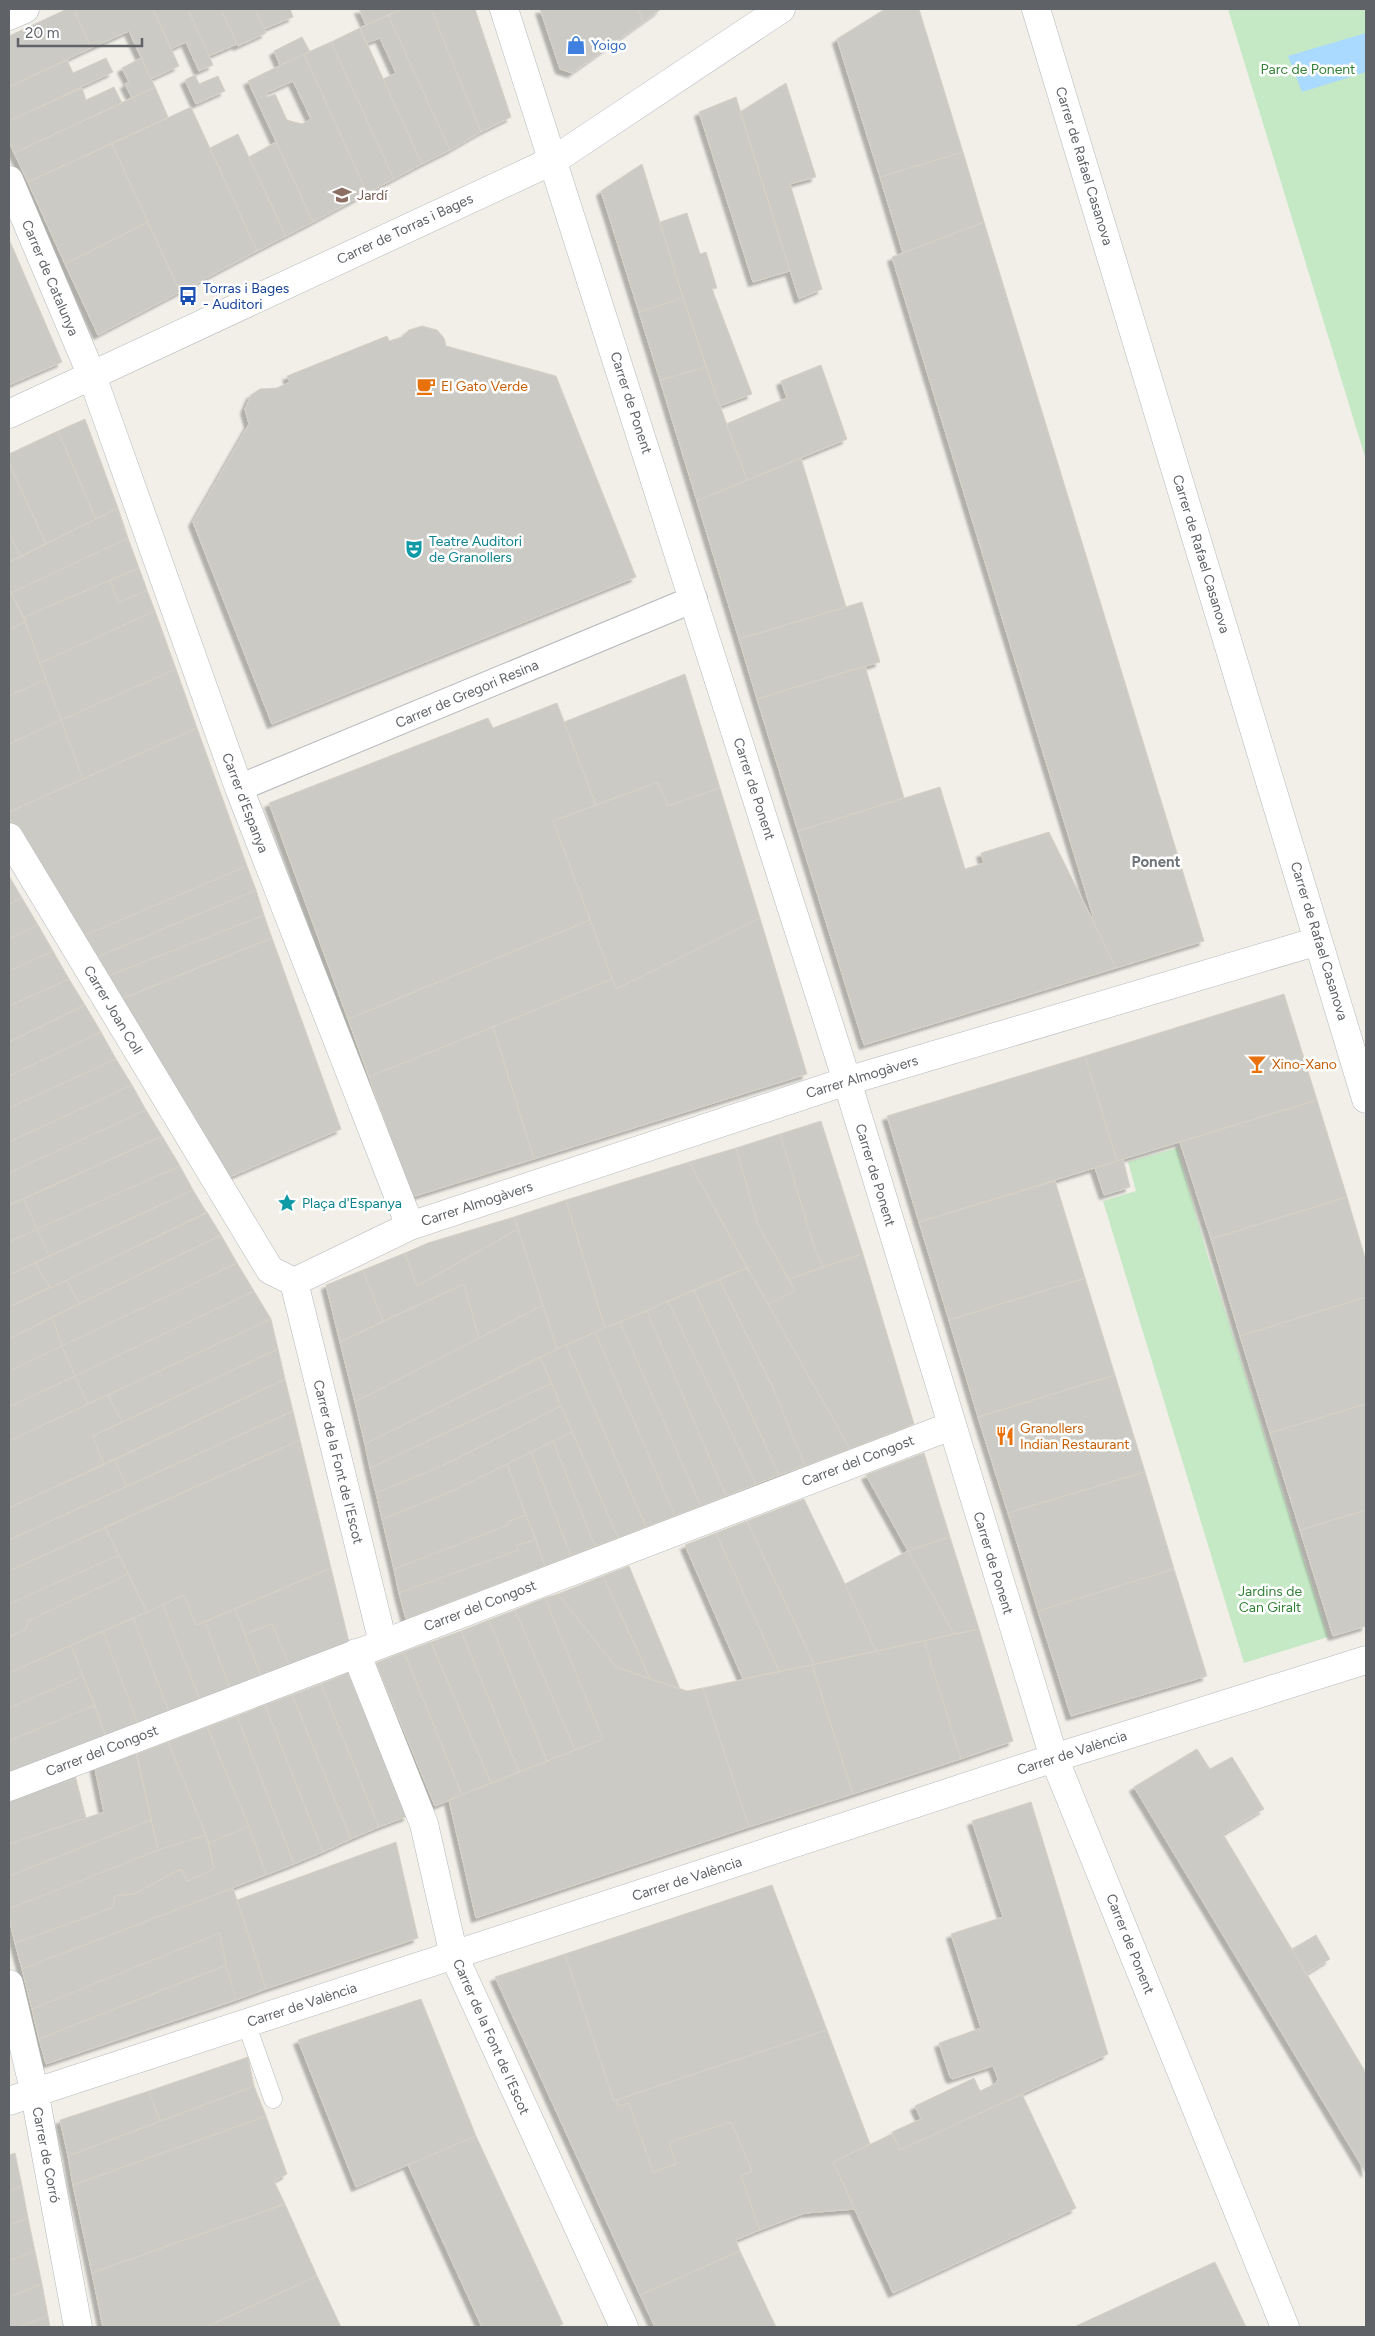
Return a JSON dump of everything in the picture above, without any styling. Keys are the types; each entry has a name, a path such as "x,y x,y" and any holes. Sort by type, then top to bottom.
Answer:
{"street":[{"path":"9,16 25,9"},
{"name":"Carrer de Ponent","path":"504,9 554,160 847,1081 1054,1758 1285,2327"},
{"name":"Carrer de Torras i Bages","path":"9,414 554,160 782,9"},
{"name":"Carrer de Rafael Casanova","path":"1036,9 1366,1099"},
{"name":"Carrer de Catalunya","path":"9,180 92,376"},
{"name":"Carrer d'Espanya","path":"92,376 239,788 410,1226"},
{"name":"Carrer de Gregori Resina","path":"239,788 694,599"},
{"name":"Carrer Joan Coll","path":"9,837 270,1270 294,1282"},
{"name":"Carrer Almogàvers","path":"410,1226 847,1081 1318,940"},
{"path":"294,1282 410,1226"},
{"name":"Carrer de la Font de l'Escot","path":"294,1282 382,1642"},
{"name":"Carrer del Congost","path":"9,1787 382,1642 951,1426"},
{"name":"Carrer de la Font de l'Escot","path":"356,1653 424,1824 454,1956 624,2327"},
{"name":"Carrer de València","path":"9,2100 34,2090 454,1956 1054,1758 1366,1660"},
{"name":"Carrer de Corró","path":"9,1984 34,2090 78,2327"}],"lane":[{"path":"246,2023 273,2099"}],"green space":[{"name":"Parc de Ponent","path":"1228,9 1366,9 1366,460"},
{"name":"Jardins de Can Giralt","path":"1177,1148 1208,1257 1328,1637 1244,1663 1103,1201 1136,1191 1128,1162"}],"water":[{"path":"1366,33 1366,72 1302,92 1288,56"}],"building":[{"path":"67,9 74,9 91,48 9,87 9,36"},
{"path":"74,9 153,9 179,66 151,79 129,31 91,48"},
{"path":"153,9 188,9 213,65 199,71 186,42 171,49"},
{"path":"188,9 221,9 237,44 209,56"},
{"path":"221,9 255,9 266,33 238,46"},
{"path":"255,9 290,9 293,17 264,29"},
{"path":"359,9 403,9 366,25"},
{"path":"403,9 431,9 481,132 450,150 388,15"},
{"path":"431,9 475,9 511,117 481,132"},
{"path":"540,9 638,9 643,22 572,73 560,69"},
{"path":"638,9 661,9 643,22"},
{"path":"885,9 919,9 963,152 880,177 837,39"},
{"path":"388,15 450,150 422,164 383,79 396,73 380,38 366,43 360,28"},
{"path":"360,28 422,164 394,179 331,42"},
{"path":"302,37 310,52 280,65 274,51"},
{"path":"331,42 394,179 367,193 304,54"},
{"path":"304,54 367,193 313,222 248,81","holes":["293,81 311,119 302,124 287,120 275,94 268,97 266,93"]},
{"path":"106,58 113,72 9,121 9,87 67,60 73,73"},
{"path":"141,58 155,87 132,98 125,84 129,82 122,68"},
{"path":"195,75 199,84 218,76 225,91 196,104 185,80"},
{"path":"786,83 816,177 790,184 822,289 799,299 740,112"},
{"path":"114,87 122,103 14,153 9,141 9,121 82,88 86,100"},
{"path":"155,87 168,117 28,182 14,153"},
{"path":"736,97 790,271 753,282 699,112"},
{"path":"191,107 257,251 180,292 112,144"},
{"path":"238,134 286,236 257,251 210,148"},
{"path":"276,142 313,222 286,236 249,157"},
{"path":"112,144 148,222 65,264 28,182"},
{"path":"963,152 984,222 903,253 880,177"},
{"path":"642,164 683,298 639,312 601,191"},
{"path":"687,213 700,254 706,252 717,288 712,289 752,394 720,406 683,298 660,222"},
{"path":"148,222 180,292 98,335 65,264"},
{"path":"984,222 1204,941 1116,968 1091,917 1093,916 892,257"},
{"path":"9,239 62,362 9,385"},
{"path":"683,298 706,367 660,380 639,312"},
{"name":"Teatre Auditori de Granollers","path":"422,326 437,330 444,338 446,346 556,376 636,577 272,724 193,522 249,424 245,409 251,395 260,389 277,388 290,382 287,376 387,336 389,341 402,337 409,330"},
{"path":"821,365 847,439 747,480 726,424 787,398 781,381"},
{"path":"706,367 747,480 697,501 660,380"},
{"path":"85,419 118,508 96,519 58,431"},
{"path":"58,431 96,519 46,544 9,463 9,454"},
{"path":"801,458 846,607 739,639 697,501"},
{"path":"9,463 46,544 21,557 9,533"},
{"path":"118,508 128,538 11,593 9,588 9,562"},
{"path":"9,533 21,557 9,562"},
{"path":"128,538 139,568 24,617 11,593"},
{"path":"139,568 147,590 118,603 110,580"},
{"path":"110,580 118,603 147,590 155,611 40,663 24,617"},
{"path":"9,588 25,622 9,630"},
{"path":"862,602 880,662 757,699 739,639"},
{"path":"155,611 176,669 61,720 40,663"},
{"path":"25,622 46,679 9,696 9,630"},
{"path":"865,666 904,798 798,831 757,699"},
{"path":"176,669 197,728 83,779 61,720"},
{"path":"685,674 720,788 668,806 658,783 656,783 596,805 564,722"},
{"path":"46,679 61,720 9,744 9,696"},
{"path":"557,703 596,805 553,821 590,920 348,1019 269,803 488,718 493,728"},
{"path":"61,720 83,779 9,812 9,744"},
{"path":"197,728 247,866 79,938 9,818 9,812"},
{"path":"658,783 668,806 720,788 760,918 616,989 553,821"},
{"path":"940,787 965,869 984,863 981,853 1049,832 1116,968 864,1045 798,831"},
{"path":"247,866 256,890 92,959 79,938"},
{"path":"9,876 22,898 9,904"},
{"path":"256,890 264,915 103,978 92,959"},
{"path":"22,898 38,925 9,939 9,904"},
{"path":"264,915 272,938 116,1001 103,978"},
{"path":"760,918 807,1074 534,1159 493,1027 612,979 616,989"},
{"path":"590,920 612,979 369,1077 348,1019"},
{"path":"38,925 53,951 9,971 9,939"},
{"path":"272,938 341,1129 223,1180 116,1001"},
{"path":"53,951 69,979 9,1006 9,971"},
{"path":"69,979 85,1005 9,1042 9,1006"},
{"path":"1284,994 1317,1100 1117,1161 1085,1056"},
{"path":"85,1005 101,1032 9,1076 9,1042"},
{"path":"493,1027 534,1159 412,1197 369,1077"},
{"path":"101,1032 116,1059 9,1108 9,1076"},
{"path":"1085,1056 1117,1161 919,1222 887,1116"},
{"path":"116,1059 132,1085 9,1142 9,1108"},
{"path":"132,1085 146,1110 9,1173 9,1142"},
{"path":"1317,1100 1347,1197 1211,1239 1180,1142"},
{"path":"146,1110 162,1136 9,1205 9,1173"},
{"path":"821,1121 863,1254 823,1267 814,1246 780,1134"},
{"path":"780,1134 814,1246 823,1267 789,1279 758,1225 736,1148"},
{"path":"162,1136 180,1166 37,1229 24,1199"},
{"path":"736,1148 758,1225 795,1291 768,1304 689,1162"},
{"path":"1123,1159 1130,1187 1104,1195 1095,1168"},
{"path":"689,1162 747,1268 605,1328 566,1200"},
{"path":"180,1166 193,1190 49,1256 37,1229"},
{"path":"1055,1181 1085,1278 949,1320 919,1222"},
{"path":"193,1190 207,1213 50,1288 35,1263"},
{"path":"1347,1197 1366,1261 1366,1297 1240,1336 1211,1239"},
{"path":"24,1199 37,1229 9,1242 9,1205"},
{"path":"566,1200 605,1328 557,1349 514,1217"},
{"path":"207,1212 221,1235 79,1304 67,1280"},
{"path":"514,1217 518,1229 417,1286 405,1253 428,1243"},
{"path":"37,1229 49,1256 9,1275 9,1242"},
{"path":"518,1229 543,1305 479,1338 464,1284 383,1321 363,1270 405,1253 417,1286"},
{"path":"221,1235 237,1263 62,1346 52,1317"},
{"path":"863,1254 914,1424 850,1449 768,1304 795,1291 789,1279"},
{"path":"35,1263 50,1287 9,1307 9,1275"},
{"path":"237,1263 254,1291 75,1376 62,1346"},
{"path":"747,1268 850,1449 805,1466 774,1390 719,1279"},
{"path":"363,1270 383,1321 340,1342 326,1285"},
{"path":"1085,1278 1115,1375 978,1417 949,1320"},
{"path":"719,1279 774,1390 805,1466 779,1475 694,1290"},
{"path":"67,1280 79,1304 9,1339 9,1307"},
{"path":"464,1284 479,1338 355,1402 340,1342"},
{"path":"694,1290 779,1475 756,1484 668,1301"},
{"path":"254,1291 271,1319 88,1404 75,1376"},
{"path":"1366,1297 1366,1404 1270,1433 1240,1336"},
{"path":"668,1301 756,1484 726,1496 647,1311"},
{"path":"543,1305 557,1349 365,1444 355,1402"},
{"path":"647,1311 726,1496 701,1506 620,1322"},
{"path":"52,1317 62,1346 9,1371 9,1339"},
{"path":"271,1319 278,1349 122,1422 108,1395"},
{"path":"620,1322 701,1506 675,1516 595,1332"},
{"path":"595,1332 675,1516 646,1527 566,1345"},
{"path":"566,1345 646,1527 618,1538 540,1357"},
{"path":"62,1346 75,1376 9,1407 9,1371"},
{"path":"278,1349 285,1379 104,1465 93,1436"},
{"path":"540,1357 552,1383 370,1468 365,1444"},
{"path":"1115,1375 1145,1472 1008,1513 978,1417"},
{"path":"75,1376 88,1404 9,1441 9,1407"},
{"path":"285,1379 293,1411 127,1486 114,1459"},
{"path":"552,1383 561,1406 444,1465 376,1493 370,1468"},
{"path":"108,1395 122,1422 93,1436 104,1465 9,1508 9,1441"},
{"path":"1366,1404 1366,1510 1300,1530 1270,1433"},
{"path":"561,1406 572,1432 450,1492 382,1519 376,1493 444,1465"},
{"path":"293,1411 300,1440 9,1571 9,1540"},
{"path":"572,1432 618,1538 595,1546 553,1441"},
{"path":"300,1440 331,1568 196,1625 184,1595 147,1612 105,1527"},
{"path":"553,1441 595,1546 571,1556 531,1452"},
{"path":"531,1452 571,1556 545,1566 507,1464"},
{"path":"924,1453 950,1537 908,1551 866,1475"},
{"path":"114,1459 127,1486 9,1540 9,1508"},
{"path":"507,1464 526,1515 507,1522 508,1525 394,1569 382,1519 450,1492"},
{"path":"1145,1472 1174,1569 1038,1611 1008,1513"},
{"path":"804,1499 876,1651 814,1664 747,1521"},
{"path":"1366,1510 1366,1626 1333,1636 1300,1530"},
{"path":"526,1515 536,1539 516,1546 518,1550 399,1593 394,1569 508,1525 507,1522"},
{"path":"747,1521 814,1664 812,1665 779,1671 716,1533"},
{"path":"105,1527 119,1555 9,1604 9,1571"},
{"path":"716,1533 779,1671 743,1679 685,1545"},
{"path":"950,1537 979,1629 954,1634 908,1551"},
{"path":"536,1539 545,1566 406,1619 399,1593 518,1550 516,1546"},
{"path":"908,1551 954,1634 876,1651 845,1584"},
{"path":"119,1555 128,1574 28,1621 26,1629 9,1637 9,1604"},
{"path":"629,1566 680,1689 650,1679 603,1576"},
{"path":"331,1568 349,1642 289,1665 272,1624 245,1634 235,1609"},
{"path":"1174,1569 1207,1676 1071,1716 1038,1611"},
{"path":"128,1574 147,1612 9,1673 9,1637 26,1629 28,1621"},
{"path":"603,1576 650,1679 616,1667 558,1594"},
{"path":"558,1594 616,1667 687,1691 703,1688 749,1827 476,1918 449,1800 603,1739 545,1598"},
{"path":"184,1595 196,1625 205,1622 230,1688 200,1700 163,1605"},
{"path":"545,1598 603,1739 575,1750 515,1610"},
{"path":"163,1605 200,1700 169,1712 133,1618"},
{"path":"235,1609 261,1676 230,1688 205,1622"},
{"path":"515,1610 575,1750 547,1761 489,1620"},
{"path":"133,1618 169,1712 138,1724 103,1631"},
{"path":"489,1620 547,1761 519,1772 461,1631"},
{"path":"272,1624 289,1665 261,1676 245,1634"},
{"path":"979,1629 1013,1741 961,1759 924,1641"},
{"path":"103,1631 138,1724 106,1737 71,1645"},
{"path":"461,1631 519,1772 491,1783 431,1642"},
{"path":"924,1641 961,1759 853,1794 812,1665"},
{"path":"431,1642 491,1783 462,1795 404,1652"},
{"path":"71,1645 83,1676 9,1708 9,1673"},
{"path":"404,1652 462,1795 435,1806 376,1663"},
{"path":"812,1665 853,1794 749,1827 703,1688"},
{"path":"348,1673 408,1816 379,1827 321,1684"},
{"path":"83,1676 95,1705 9,1741 9,1708"},
{"path":"321,1684 379,1827 351,1839 292,1695"},
{"path":"292,1695 351,1839 323,1852 265,1705"},
{"path":"95,1705 106,1737 9,1774 9,1741"},
{"path":"265,1705 323,1852 294,1864 237,1716"},
{"path":"237,1716 294,1864 266,1875 249,1826 207,1727"},
{"path":"207,1727 249,1826 209,1843 168,1742"},
{"path":"168,1742 206,1835 158,1850 137,1754"},
{"path":"135,1749 151,1820 9,1876 9,1844 104,1812 94,1764"},
{"path":"1197,1749 1210,1769 1232,1757 1264,1809 1223,1834 1366,2073 1366,2173 1134,1787"},
{"path":"74,1771 86,1818 9,1844 9,1797"},
{"path":"1031,1802 1108,2054 900,2150 892,2132 921,2119 915,2106 974,2078 980,2091 995,2084 998,2079 993,2066 952,2079 950,2077 939,2043 981,2028 951,1934 1003,1917 972,1821"},
{"path":"151,1820 158,1850 9,1909 9,1876"},
{"path":"249,1826 266,1875 22,1969 15,1943 112,1908 115,1896 134,1894 181,1869 187,1881 214,1869 209,1843"},
{"path":"206,1835 214,1869 187,1881 180,1869 134,1894 115,1896 112,1908 15,1943 9,1918 9,1909 158,1850"},
{"path":"396,1842 418,1938 266,1989 237,1900"},
{"path":"772,1885 827,2030 614,2101 565,1954"},
{"path":"233,1888 266,1989 236,2000 226,1965 220,1933 32,2009 22,1969"},
{"path":"220,1933 226,1965 39,2039 32,2009"},
{"path":"1316,1935 1330,1959 1306,1974 1292,1949"},
{"path":"565,1954 614,2101 616,2100 618,2106 629,2103 653,2172 676,2164 669,2142 731,2122 752,2171 741,2176 760,2230 736,2240 740,2251 640,2295 495,1977"},
{"path":"226,1965 236,2000 46,2064 39,2039"},
{"path":"421,1999 476,2136 356,2187 298,2040"},
{"path":"827,2030 870,2144 833,2162 855,2209 805,2213 760,2230 741,2176 752,2171 731,2122 669,2142 676,2164 653,2172 629,2103 618,2106 616,2100"},
{"path":"248,2057 254,2086 160,2121 149,2091"},
{"path":"254,2086 266,2116 73,2185 68,2156"},
{"path":"149,2091 160,2121 68,2156 60,2120"},
{"path":"1022,2094 1076,2208 893,2293 833,2162 892,2134 900,2150"},
{"path":"266,2116 287,2174 274,2181 285,2204 92,2273 73,2185"},
{"path":"476,2136 563,2324 557,2327 482,2327 408,2165"},
{"path":"15,2153 22,2186 9,2191 9,2155"},
{"path":"22,2186 28,2218 9,2225 9,2191"},
{"path":"285,2204 317,2276 206,2327 103,2327 92,2273"},
{"path":"28,2218 35,2251 9,2261 9,2225"},
{"path":"35,2251 42,2284 9,2297 9,2261"},
{"path":"740,2251 776,2327 655,2327 640,2295"},
{"path":"1215,2262 1246,2327 1074,2327"},
{"path":"317,2276 341,2327 206,2327"},
{"path":"42,2284 48,2316 19,2327 9,2327 9,2297"},
{"path":"48,2316 50,2327 19,2327"}],"place":[{"name":"Yoigo","path":"576,45"},
{"name":"Jardí","path":"342,195"},
{"name":"Torras i Bages - Auditori","path":"188,296"},
{"name":"El Gato Verde","path":"426,386"},
{"name":"Teatre Auditori de Granollers","path":"414,549"},
{"name":"Xino-Xano","path":"1257,1064"},
{"name":"Plaça d'Espanya","path":"287,1203"},
{"name":"Granollers Indian Restaurant","path":"1005,1436"}],"district":[{"name":"Ponent","path":"1156,862"}]}
